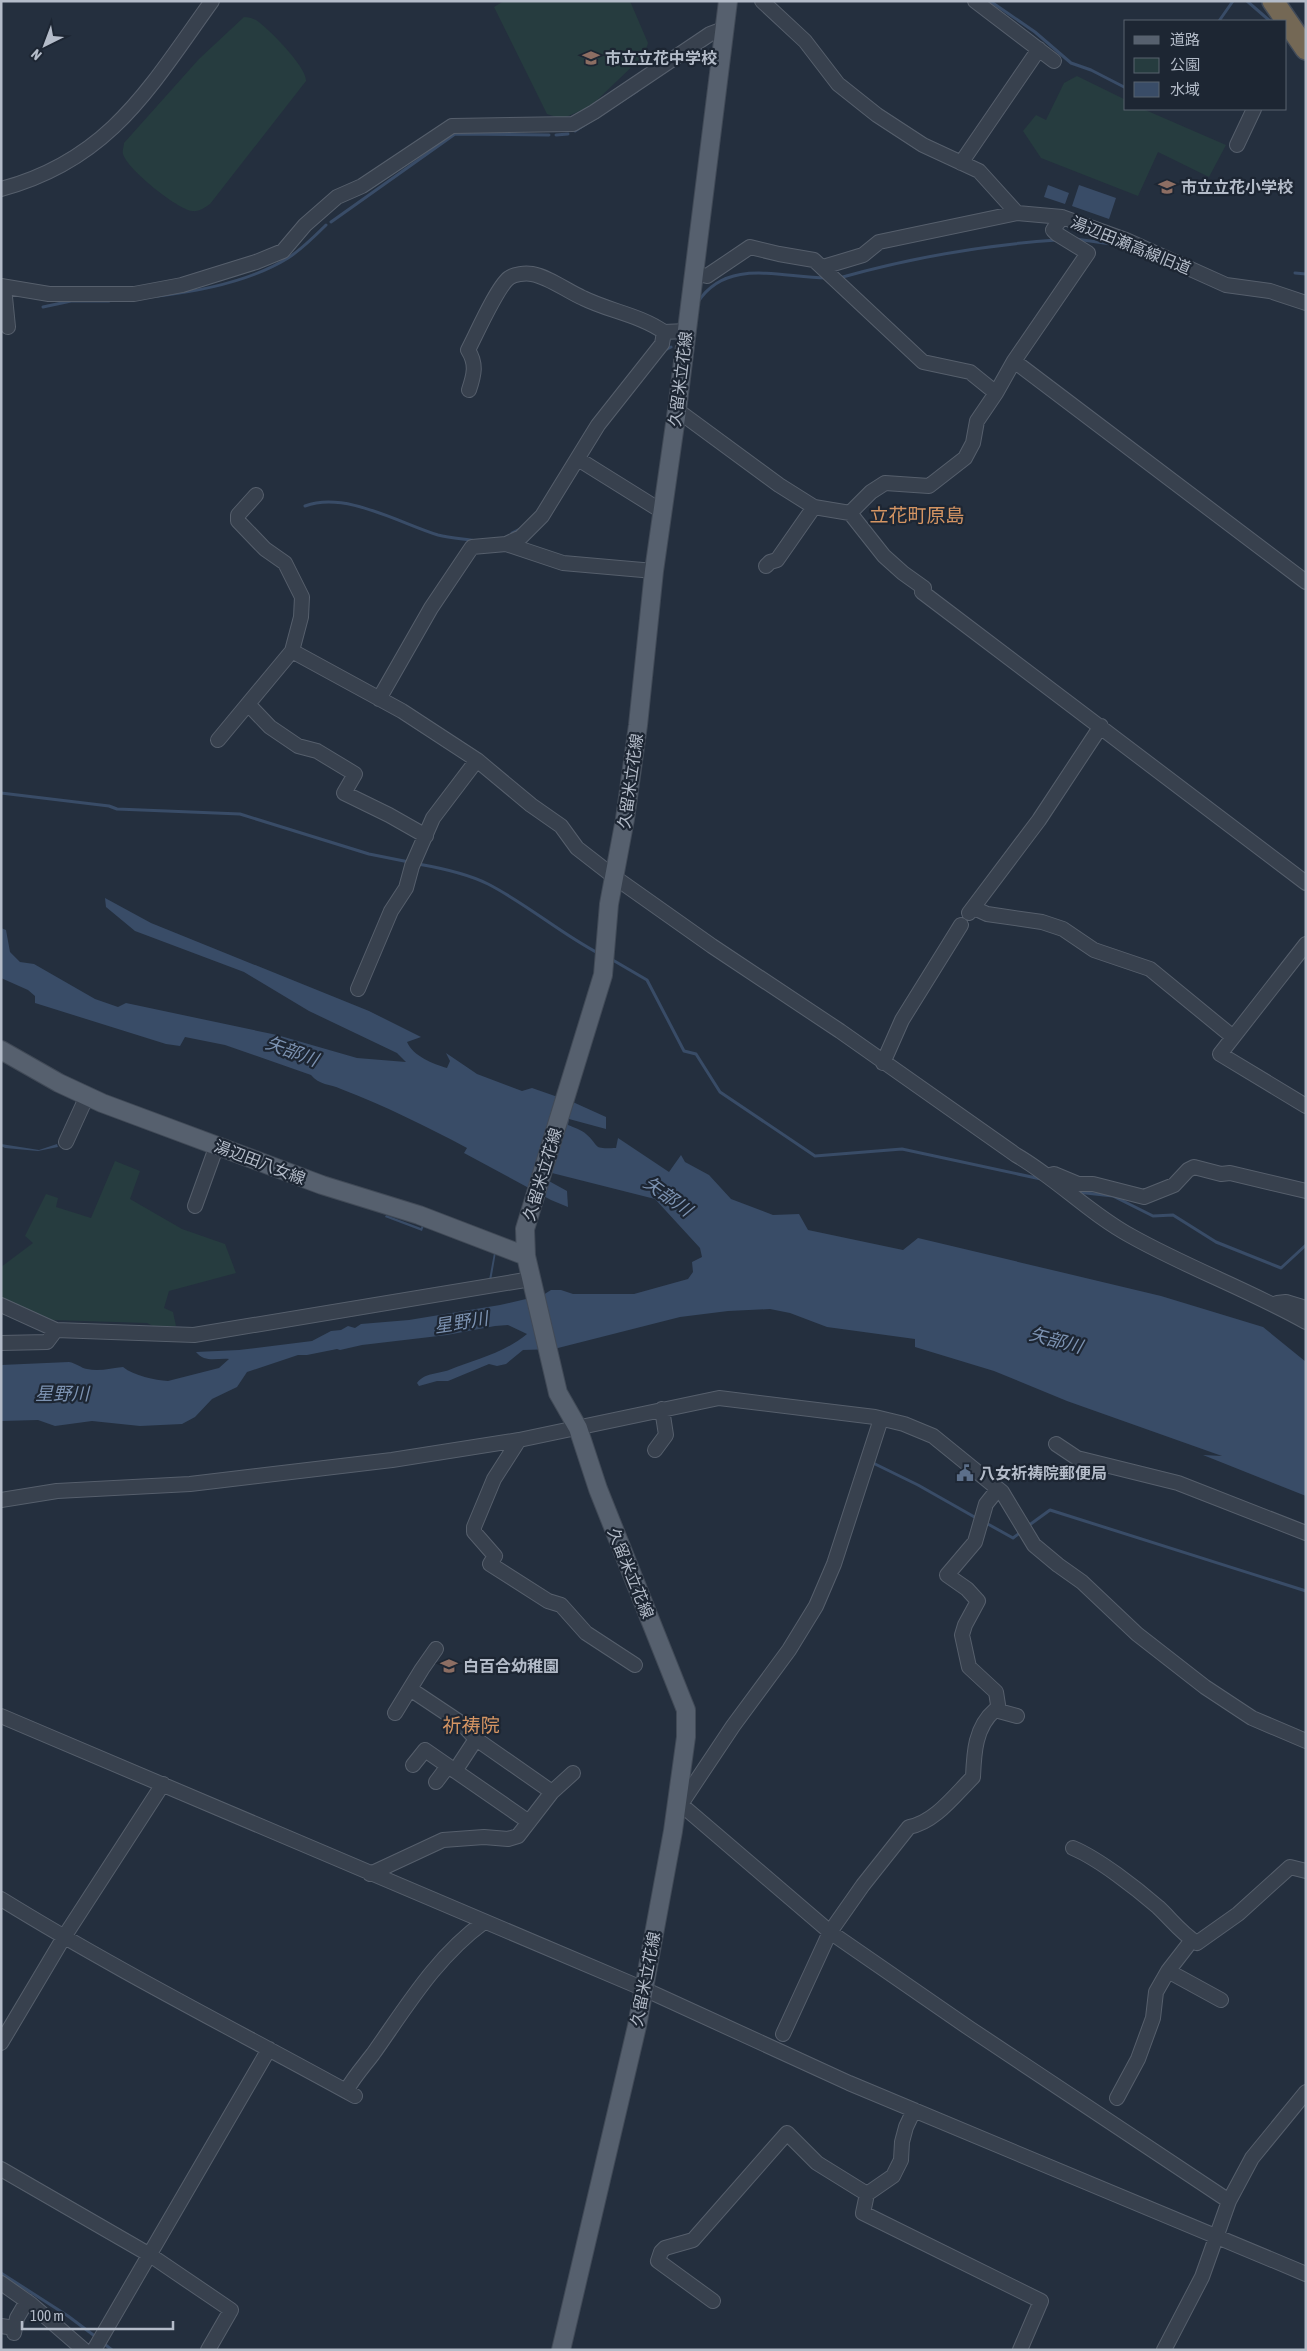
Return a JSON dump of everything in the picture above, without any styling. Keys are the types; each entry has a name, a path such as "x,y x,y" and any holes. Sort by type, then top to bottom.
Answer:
{"highway":[{"path":"1273,1 1282,20"},
{"path":"1289,34 1306,49"}],"main road":[{"name":"久留米立花線","path":"561,2350 644,1989 679,1802 686,1737 686,1710 598,1489 578,1428 558,1393 526,1256 525,1229 532,1201 569,1090 603,975 613,876 625,819 638,725 654,571 677,410 728,1"},
{"name":"湯辺田八女線","path":"1,1050 59,1083 87,1096 322,1186 419,1215 526,1256"}],"street":[{"path":"1,189 44,174 81,154 101,140 121,122 144,95 212,1"},
{"path":"762,1 805,42 838,84 877,115 923,144 979,171 1017,213"},
{"path":"975,1 1054,61"},
{"path":"8,327 3,287 49,294 134,294 182,285 256,262 283,251 305,225 337,197 362,186 452,126 573,124 594,112 710,34 726,28"},
{"path":"961,163 1039,49"},
{"path":"1237,145 1254,110"},
{"name":"湯辺田瀬高線旧道","path":"823,266 863,255 879,242 1017,213 1062,217 1126,240 1226,285 1270,291 1306,303"},
{"path":"850,513 871,492 885,483 929,486 965,458 973,443 977,421 1014,361 1088,253 1053,230 1062,217"},
{"path":"693,273 707,276 750,247 814,260 823,266 923,362 970,372 996,393"},
{"path":"469,390 475,373 473,358 468,350 501,289 510,278 516,276 532,274 584,299 655,326 664,332 686,331"},
{"path":"379,699 431,608 472,547 506,544 521,537 536,523 570,467 578,459 598,426 662,344 664,332"},
{"path":"1014,361 1306,582"},
{"path":"677,410 779,485 814,507 850,513 884,556 924,588 922,592 1306,883"},
{"path":"578,459 663,512"},
{"path":"218,740 292,651 301,617 302,597 285,564 266,549 238,520 238,516 256,496"},
{"path":"766,566 770,562 777,560 814,507"},
{"path":"506,544 563,563 654,571"},
{"path":"292,651 437,732 477,760 531,806 561,826 577,848 613,876 712,946 840,1031 1016,1155 1040,1169 1130,1236 1273,1304 1306,1322"},
{"path":"248,704 270,726 298,746 317,751 356,774 344,793 426,836"},
{"path":"883,1063 902,1020 968,915 1038,820 1101,726"},
{"path":"358,989 391,911 406,888 414,862 433,818 477,760"},
{"path":"968,915 987,914 1042,922 1063,929 1094,950 1150,969 1229,1043"},
{"path":"1306,944 1220,1054 1306,1106"},
{"path":"66,1142 87,1096"},
{"path":"195,1206 217,1145"},
{"path":"1047,1176 1054,1174 1078,1184 1094,1184 1144,1198 1174,1185 1188,1170 1194,1167 1306,1190"},
{"path":"1,1305 56,1330 194,1335 532,1282"},
{"path":"1273,1304 1286,1302 1306,1308"},
{"path":"1,1343 47,1342 56,1330"},
{"path":"1,1500 57,1491 190,1484 281,1474 519,1440 719,1398 833,1411 881,1419 904,1424 933,1436 998,1489 1034,1545 1082,1582 1137,1634 1204,1687 1252,1718 1306,1741"},
{"path":"655,1450 666,1435 662,1409"},
{"path":"881,1419 834,1564 816,1606 794,1644 679,1802 830,1932 969,2028 1229,2200"},
{"path":"519,1440 494,1479 474,1528 474,1532 495,1556 490,1564 548,1601 561,1606 586,1633 635,1665"},
{"path":"1056,1444 1078,1458 1178,1483 1306,1533"},
{"path":"998,1489 986,1504 975,1542 947,1575 967,1589 978,1601 964,1625 962,1635 969,1667 996,1692 999,1711"},
{"path":"395,1713 422,1668 436,1650"},
{"path":"410,1689 461,1723 476,1739 552,1792"},
{"path":"783,2034 830,1932 863,1885 909,1827 918,1825 933,1816 972,1777 974,1750 979,1732 989,1716 995,1710 1017,1716"},
{"path":"1,1716 644,1989 785,2054 914,2110 1306,2274"},
{"path":"436,1782 452,1768 476,1739"},
{"path":"413,1765 424,1750 529,1822"},
{"path":"370,1874 443,1840 484,1837 508,1839 518,1836 552,1792 574,1774"},
{"path":"1,2043 64,1937 163,1784"},
{"path":"1073,1848 1102,1865 1158,1908 1172,1923 1197,1943 1238,1914 1290,1867 1306,1871"},
{"path":"1,1899 64,1937 350,2094 354,2076 372,2055 423,1982 462,1939 484,1922"},
{"path":"1116,2098 1138,2059 1153,2018 1156,1992 1168,1971 1192,1940"},
{"path":"1168,1971 1222,2000"},
{"path":"94,2350 269,2050"},
{"path":"1164,2350 1202,2277 1229,2200 1252,2158 1306,2092"},
{"path":"914,2110 904,2134 902,2160 894,2176 867,2194 863,2213 1041,2301 1020,2350"},
{"path":"713,2301 653,2263 665,2248 693,2240 787,2133 817,2163 867,2194"},
{"path":"1,2169 150,2255 231,2310 208,2350"},
{"path":"1,2283 27,2301 84,2350"},
{"path":"10,2329 27,2301"}],"green space":[{"name":"市立立花中学校","path":"504,1 630,1 648,43 644,55 591,106 566,117 559,118 547,114 494,7"},
{"path":"244,17 256,20 277,39 294,58 305,75 306,81 210,204 195,211 185,209 153,187 133,169 123,154 124,143 199,59"},
{"path":"1077,76 1124,99 1124,110 1145,110 1226,145 1209,177 1158,152 1138,196 1041,158 1023,131 1036,115 1046,120 1064,83"},
{"path":"115,1161 140,1171 130,1199 182,1229 225,1244 236,1273 169,1291 164,1308 173,1312 176,1326 157,1328 147,1323 52,1320 1,1299 1,1267 33,1243 25,1236 46,1194 58,1198 56,1207 91,1218"}],"water":[{"path":"1048,185 1069,193 1065,204 1044,197"},
{"path":"1079,185 1116,198 1109,219 1072,206"},
{"path":"105,898 151,923 369,1011 421,1037 407,1042 414,1051 430,1062 447,1068 450,1061 446,1053 477,1074 522,1091 532,1088 575,1103 606,1117 606,1129 569,1119 568,1125 584,1133 599,1147 616,1148 618,1138 669,1172 681,1155 685,1162 709,1175 731,1199 773,1215 799,1214 808,1230 903,1250 918,1238 1161,1296 1263,1327 1306,1362 1306,1496 1203,1455 1222,1456 1067,1401 994,1371 915,1347 915,1339 827,1327 790,1313 770,1309 728,1311 680,1317 554,1349 523,1350 506,1364 497,1366 489,1364 448,1381 437,1381 419,1386 417,1383 423,1377 490,1355 510,1346 527,1334 508,1325 495,1326 447,1335 298,1355 247,1372 237,1387 212,1399 195,1417 182,1424 140,1426 92,1421 55,1426 38,1420 1,1421 1,1365 69,1362 92,1370 123,1367 151,1379 168,1381 219,1368 229,1359 207,1359 196,1352 239,1350 312,1341 331,1331 341,1330 348,1326 355,1328 361,1324 409,1320 500,1305 543,1295 551,1290 561,1290 573,1294 634,1294 688,1279 693,1272 692,1262 702,1257 700,1248 655,1199 552,1173 547,1180 567,1191 568,1207 551,1200 464,1153 467,1148 436,1132 373,1102 337,1087 321,1083 311,1075 225,1045 185,1037 180,1046 166,1044 35,1003 35,996 28,990 1,978 1,928 6,930 10,952 20,962 34,964 95,999 118,1007 126,1003 277,1035 357,1058 406,1062 397,1053 309,1011 244,972 135,931 106,907"},
{"path":"1,1144 39,1150 57,1144 58,1147 38,1151 5,1148"},
{"path":"386,1215 421,1228 423,1222 496,1252 491,1281 489,1280 494,1253 424,1225 422,1231 385,1217"}],"waterway":[{"path":"990,1 1035,32 1071,63 1091,70 1124,87"},
{"path":"1220,20 1233,1"},
{"path":"1247,1 1269,20"},
{"path":"700,47 707,53"},
{"path":"575,131 637,91"},
{"path":"331,222 455,134 549,135"},
{"path":"556,135 568,134"},
{"path":"158,296 208,288 258,273 288,258 308,243 326,225"},
{"path":"1076,239 1118,245 1135,251"},
{"path":"839,278 947,253 1057,240"},
{"path":"698,302 710,288 724,279 740,275 756,273 826,278"},
{"path":"1295,273 1306,274"},
{"path":"43,307 71,301 109,301"},
{"path":"667,349 671,347"},
{"path":"305,506 321,502 355,505 438,535 476,541"},
{"path":"512,533 520,529"},
{"path":"1,793 109,806 117,809 240,814 369,854 409,862"},
{"path":"418,864 444,869 480,880 516,900 570,937 598,953"},
{"path":"611,959 647,980 684,1051 696,1054 720,1092 815,1156 902,1149 1041,1179"},
{"path":"1077,1192 1113,1196 1153,1216 1173,1215 1216,1242 1281,1268 1306,1245"},
{"path":"873,1463 918,1485 978,1519"},
{"path":"1028,1526 1050,1510 1306,1591"},
{"path":"986,1523 1013,1538 1021,1532"},
{"path":"1,2273 68,2316 96,2337"},
{"path":"103,2343 112,2350"}],"place":[{"name":"市立立花中学校","path":"591,58"},
{"name":"市立立花小学校","path":"1167,187"},
{"name":"八女祈祷院郵便局","path":"965,1473"},
{"name":"白百合幼稚園","path":"449,1666"}],"district":[{"name":"立花町原島","path":"917,515"},
{"name":"祈祷院","path":"471,1725"}],"water label":[{"name":"矢部川","path":"292,1051"},
{"name":"矢部川","path":"668,1196"},
{"name":"星野川","path":"461,1322"},
{"name":"矢部川","path":"1056,1340"},
{"name":"星野川","path":"62,1393"}]}
